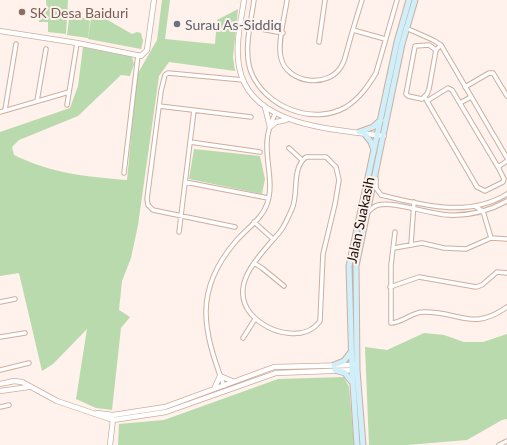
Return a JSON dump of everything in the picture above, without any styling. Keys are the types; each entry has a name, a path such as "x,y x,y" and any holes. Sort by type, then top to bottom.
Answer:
{"main road":[{"name":"Jalan Suakasih","path":"363,445 351,352 349,266 374,151 381,136 381,119 397,42 409,0"},
{"name":"Jalan Suakasih","path":"357,445 352,384 354,367 356,266 375,174 381,136 406,28 415,0"},
{"path":"374,151 371,142 361,133 373,127 381,119"},
{"path":"334,368 348,358 351,352"},
{"path":"334,368 345,373 352,384"}],"street":[{"path":"0,31 143,55 147,50 154,0"},
{"path":"244,0 237,56 243,80 264,106 268,114 270,126"},
{"path":"254,0 248,52 249,66 255,79 269,96 279,104 292,111 307,114 322,114 336,111 357,99 376,73 397,0"},
{"path":"288,0 280,53 282,63 293,74 304,79 314,80 330,77 342,65 362,0"},
{"path":"319,42 325,0"},
{"path":"250,27 283,32"},
{"path":"406,28 441,45 507,156"},
{"path":"353,30 385,39"},
{"path":"67,105 77,43"},
{"path":"6,110 16,44"},
{"path":"436,50 429,45 415,46 406,94 408,96 426,99 448,88 452,90 504,179 503,182 485,191 480,190 426,99 436,50 441,45"},
{"path":"37,101 46,49"},
{"path":"124,173 138,55"},
{"path":"235,227 153,210 148,205 147,199 159,106 165,75 168,73 243,80"},
{"path":"465,87 489,73 493,73 507,96"},
{"path":"0,112 69,92"},
{"path":"460,103 471,97"},
{"path":"159,106 251,117"},
{"path":"264,106 275,114 288,120 381,136"},
{"path":"179,232 194,110"},
{"path":"224,387 212,356 206,327 205,314 209,288 218,266 226,253 254,222 266,205 270,180 266,142 275,114"},
{"path":"270,126 276,122 288,120"},
{"path":"190,142 260,152"},
{"path":"289,148 302,160"},
{"path":"306,157 326,157 333,162 339,173 335,204 323,254 320,320 316,327 310,330 296,334 271,329 255,319 244,303 244,282 254,263 273,239 280,232 294,205 299,166 302,160 306,157"},
{"path":"498,167 507,161"},
{"path":"375,174 378,192 414,202 444,208 474,207 507,194"},
{"path":"185,182 268,198"},
{"path":"367,213 377,205 404,207 449,215 473,213 493,208 507,201"},
{"path":"410,244 414,202"},
{"path":"404,207 412,218"},
{"path":"474,207 483,211"},
{"path":"485,218 487,213 493,208"},
{"path":"412,218 415,214 422,211"},
{"path":"483,211 491,238"},
{"path":"473,213 485,218"},
{"path":"254,222 273,239"},
{"path":"395,232 390,287 391,323 421,312 448,314 467,320 479,321 499,313 507,307"},
{"path":"394,248 422,243 444,248 466,249 491,238 507,239"},
{"path":"254,263 267,271 284,286"},
{"path":"390,287 419,277 476,287 482,285 497,272 507,274"},
{"path":"0,302 15,299"},
{"path":"243,338 255,319"},
{"path":"0,337 26,333"},
{"path":"0,370 29,364"},
{"path":"0,384 14,381 22,382 28,387 57,401 113,418 166,412 224,387 234,381 274,367 334,368"},
{"path":"113,418 165,407 214,388 224,387 276,373 354,367"},
{"path":"220,376 227,380 234,381"},
{"path":"214,388 218,384 220,376"},
{"path":"0,391 28,387"},
{"path":"0,407 9,405"},
{"path":"110,445 113,418"},
{"path":"499,445 507,441"}],"green space":[{"path":"46,0 68,0 66,34 48,32 48,22 39,22 38,13 47,11"},
{"path":"162,0 170,0 165,39 215,44 217,20 238,9 233,57 235,71 169,62 159,76 138,225 131,258 122,281 119,310 130,317 121,328 112,410 96,408 76,399 87,329 53,364 42,371 19,273 0,276 0,132 70,108 78,86 83,47 132,57 134,64 130,76 121,75 78,116 19,140 12,147 14,155 41,166 83,176 127,180 137,75 157,40"},
{"path":"92,11 132,34 137,32 141,33 143,41 141,49 88,39"},
{"path":"70,12 90,21 88,38 67,35"},
{"path":"194,149 260,156 265,179 262,194 189,179"},
{"path":"424,333 444,335 464,342 483,342 507,334 507,419 502,420 467,440 407,445 369,445 365,347 387,350"},
{"path":"344,377 349,387 354,445 118,445 119,424 164,420 278,379"}],"place":[{"name":"SK Desa Baiduri","path":"22,12"},
{"name":"Surau As-Siddiq","path":"177,24"}]}
